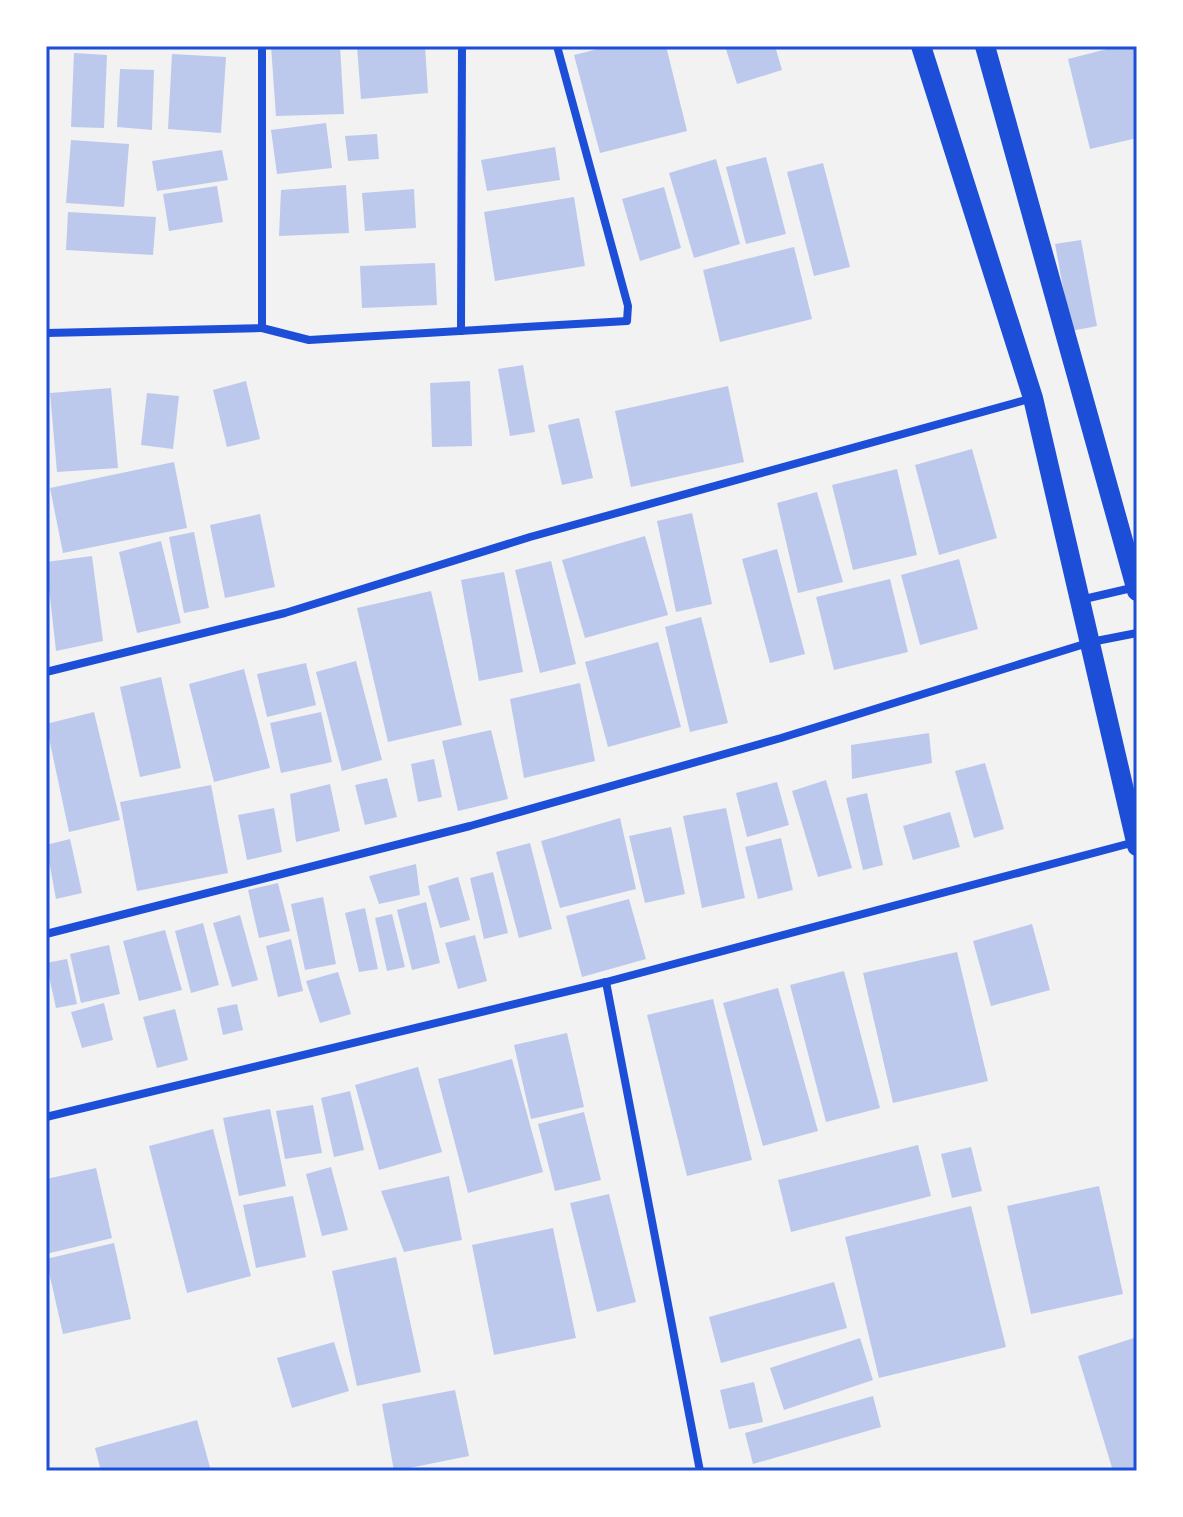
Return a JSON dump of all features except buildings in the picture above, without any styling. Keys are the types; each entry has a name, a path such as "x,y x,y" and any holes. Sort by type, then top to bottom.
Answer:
{"main road":[{"path":"921,46 1033,398 1136,844"},
{"path":"985,46 1137,588"}],"street":[{"path":"262,46 262,328"},
{"path":"461,331 462,46"},
{"path":"46,333 262,328 309,340 627,321 628,306 557,46"},
{"path":"46,672 285,613 530,537 1033,398"},
{"path":"1080,600 1137,588"},
{"path":"46,934 470,826 781,738 1091,642 1137,633"},
{"path":"46,1117 606,982 1136,844"},
{"path":"606,982 700,1471"}]}
